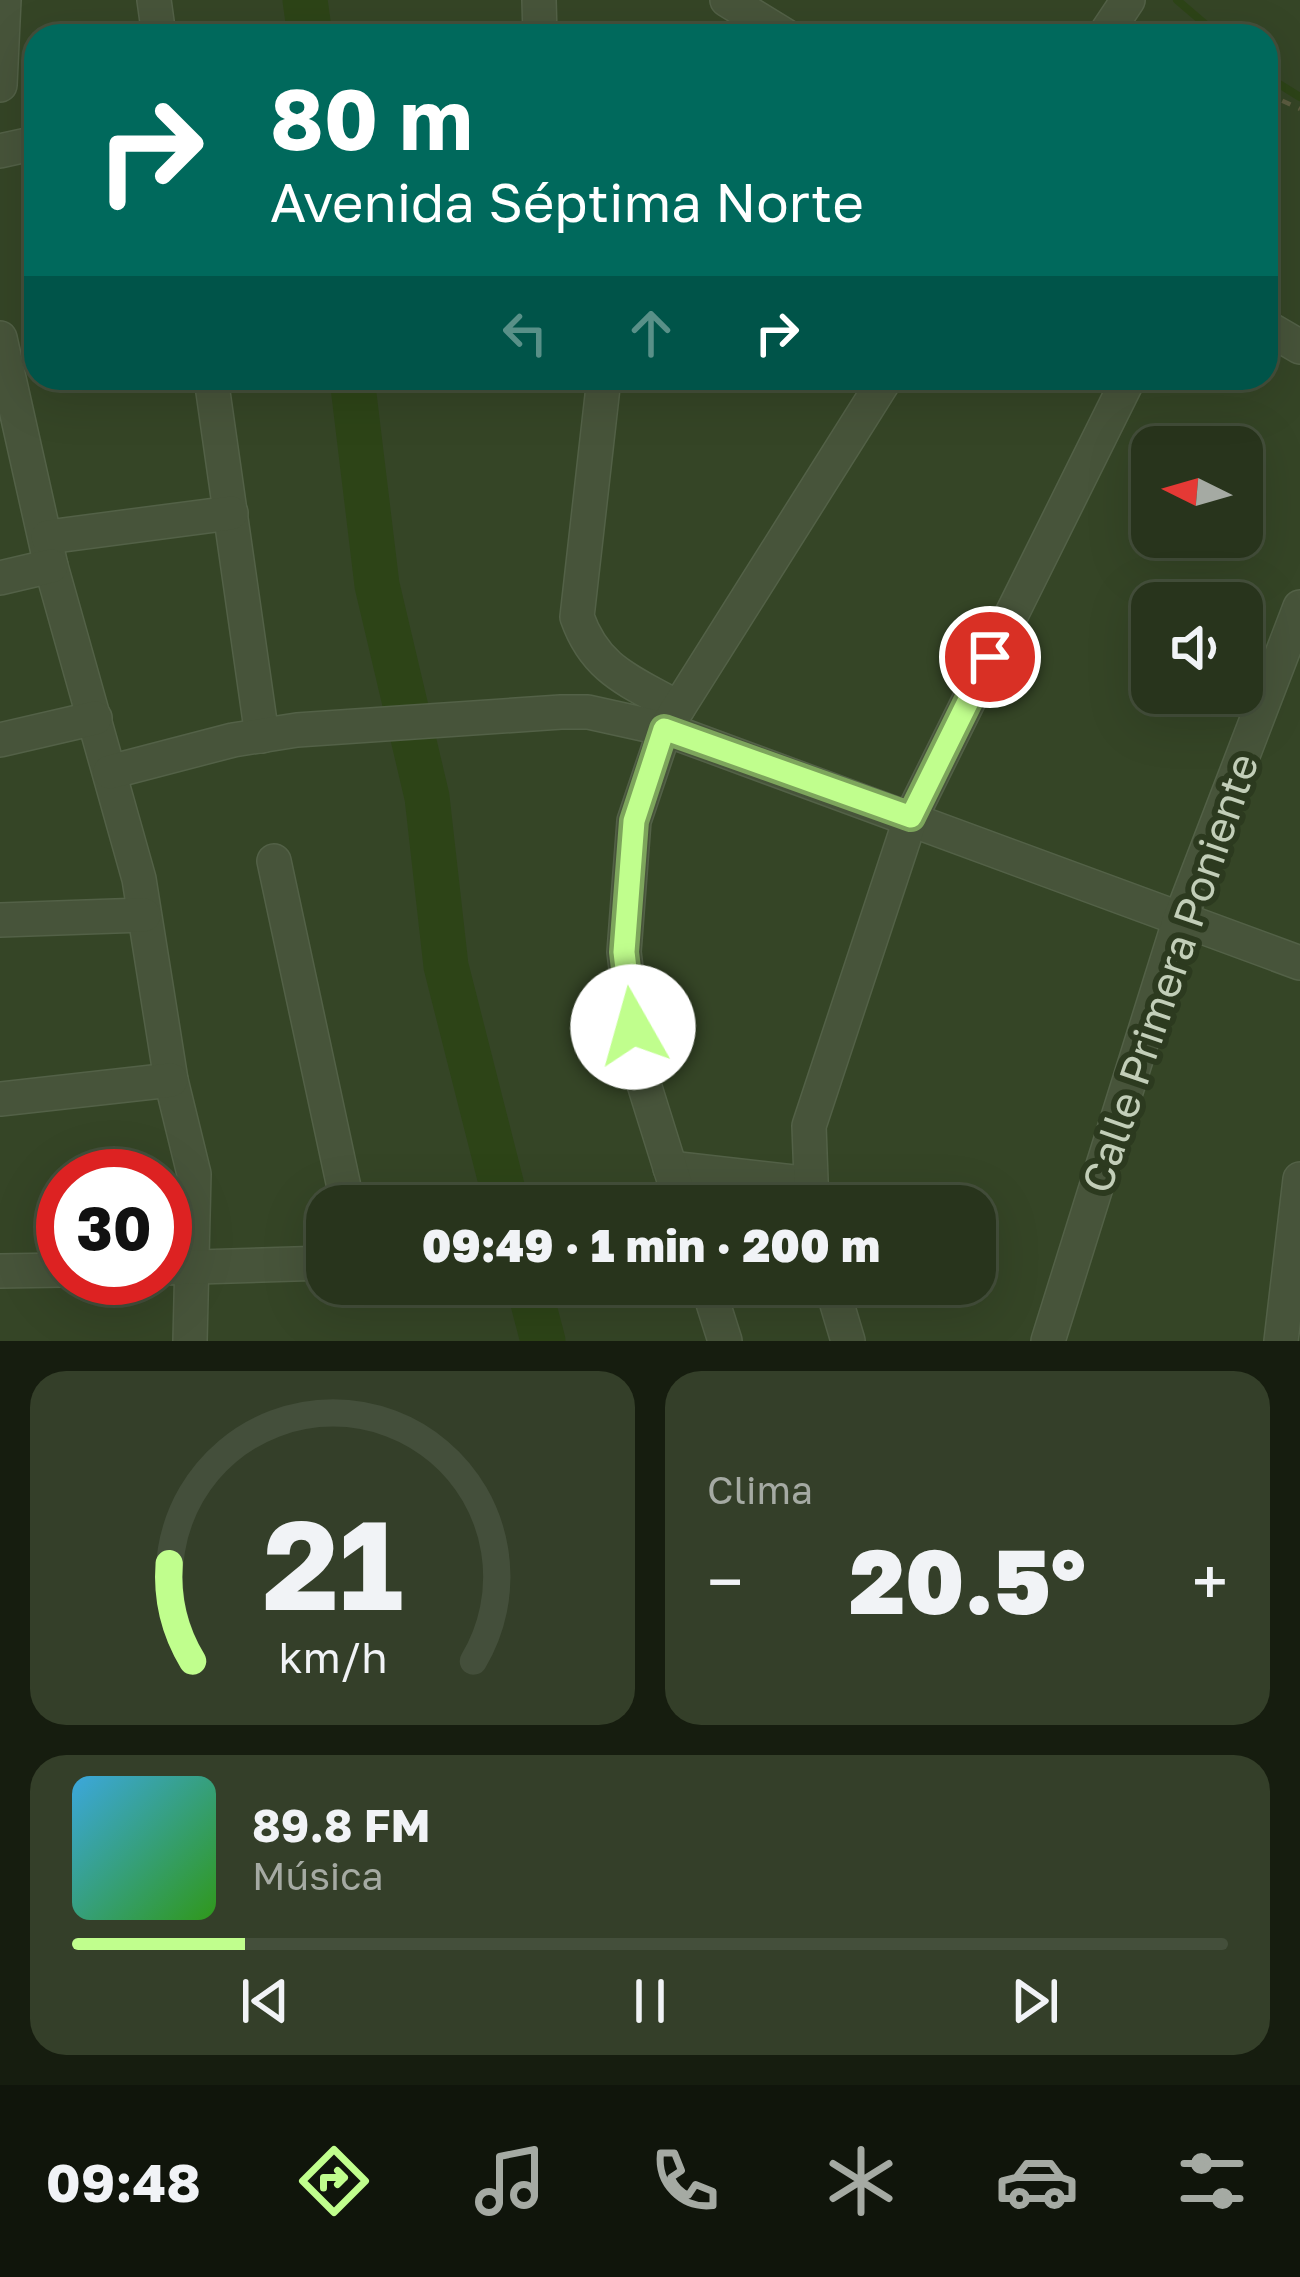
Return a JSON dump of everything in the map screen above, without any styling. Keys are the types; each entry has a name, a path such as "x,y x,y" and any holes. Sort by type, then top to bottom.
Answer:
{"street":[{"path":"0,86 4,0"},
{"path":"727,0 767,24"},
{"path":"0,338 10,420 139,879 171,1080 188,1149"},
{"path":"213,390 262,736"},
{"path":"603,390 577,617 589,650 608,668 671,718 1179,922 1300,963"},
{"path":"675,1185 638,1065 624,952 634,821 671,718 878,390"},
{"path":"811,1185 809,1126 911,817 1123,390"},
{"path":"0,578 50,551 231,514"},
{"name":"Calle Primera Poniente","path":"1048,1341 1179,922 1300,608"},
{"path":"110,772 297,730 527,713 671,718"},
{"path":"0,740 95,718"},
{"path":"274,861 343,1185"},
{"path":"0,920 144,915"},
{"path":"0,1099 171,1080"},
{"path":"670,1168 759,1185"},
{"path":"1281,1341 1300,1179"},
{"path":"192,1268 306,1264"},
{"path":"0,1271 36,1270"},
{"path":"185,1305 190,1341"},
{"path":"714,1305 725,1341"},
{"path":"837,1305 848,1341"}],"waterway":[{"path":"305,0 308,24"},
{"path":"1177,0 1205,24"},
{"path":"1278,83 1300,97"},
{"path":"353,390 377,585 427,797 446,966 502,1185"},
{"path":"534,1305 543,1341"}],"route":[{"path":"633,1027 624,952 634,821 664,729 911,817 990,657"}]}
